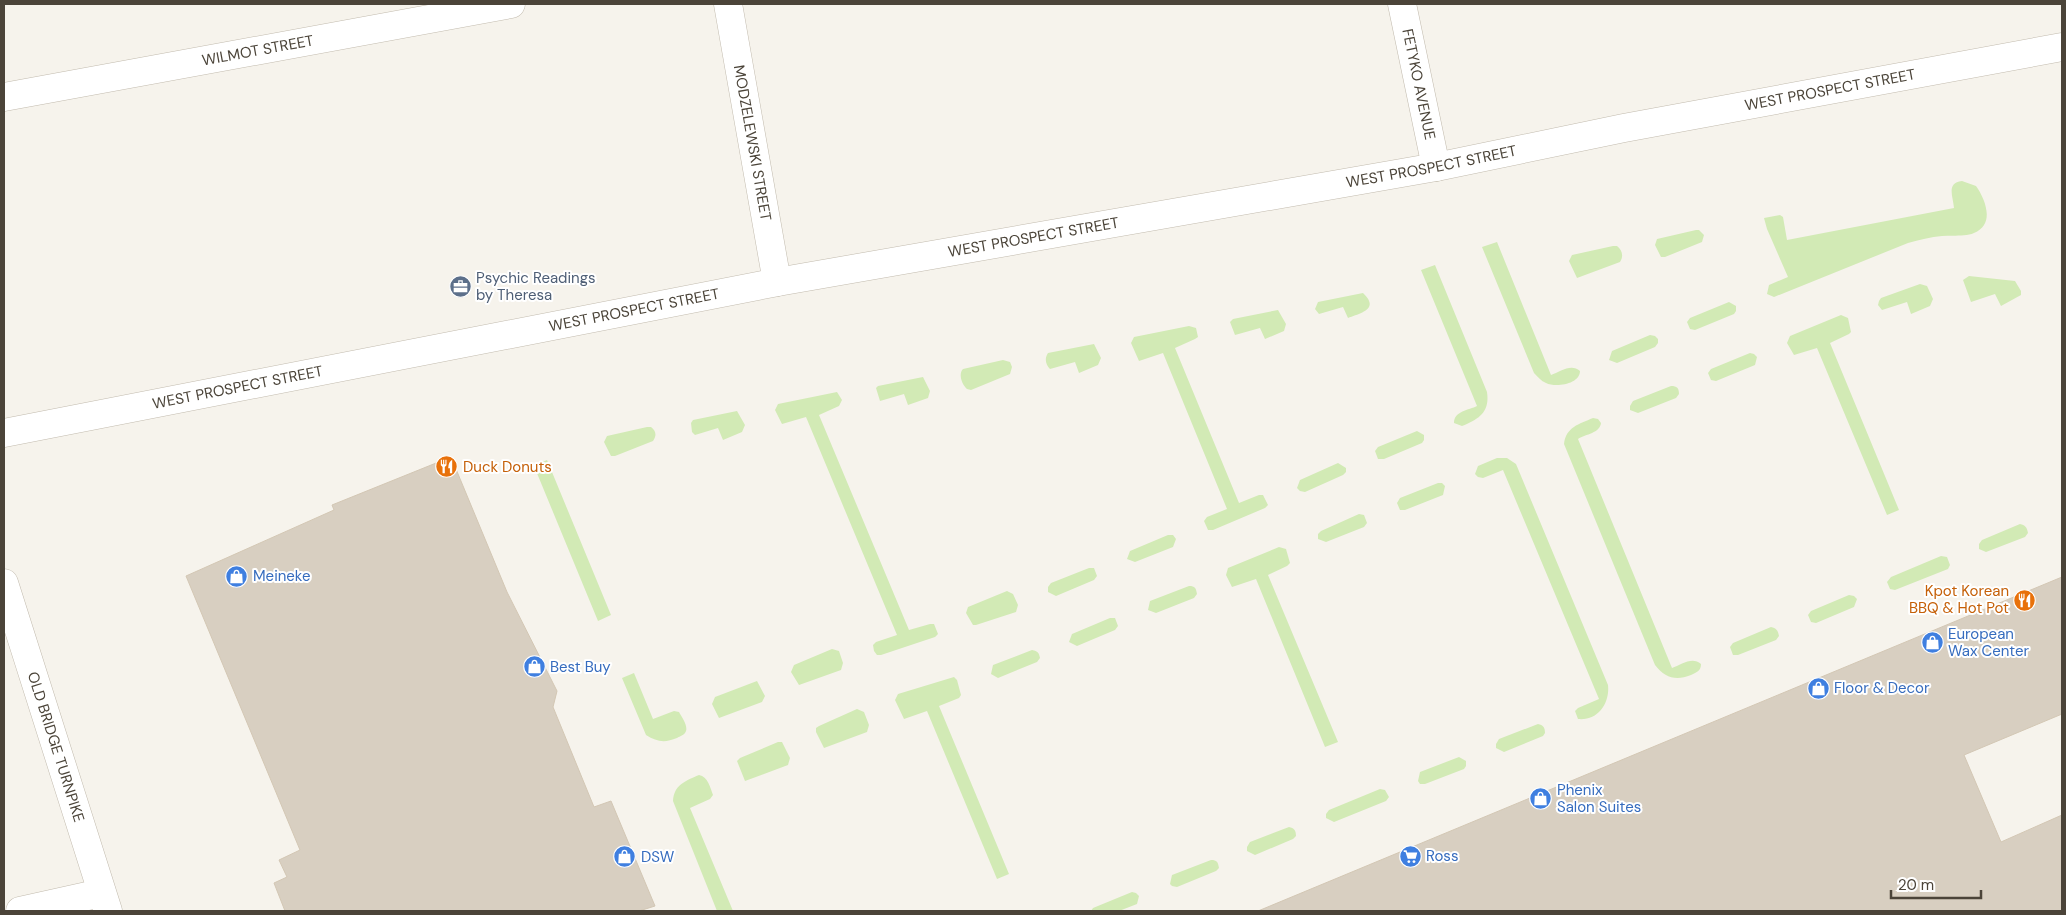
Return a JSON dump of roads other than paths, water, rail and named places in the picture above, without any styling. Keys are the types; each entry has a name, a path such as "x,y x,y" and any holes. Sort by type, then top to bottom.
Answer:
{"street":[{"name":"WILMOT STREET","path":"4,97 511,4"},
{"name":"MODZELEWSKI STREET","path":"728,4 777,282"},
{"name":"FETYKO AVENUE","path":"1402,4 1436,167"},
{"name":"WEST PROSPECT STREET","path":"4,433 777,282 1436,167 1633,127 2062,47"},
{"name":"OLD BRIDGE TURNPIKE","path":"4,583 105,902"},
{"path":"20,911 105,902"}],"place":[{"name":"Psychic Readings by Theresa","path":"460,287"},
{"name":"Duck Donuts","path":"447,467"},
{"name":"Meineke","path":"237,576"},
{"name":"Kpot Korean BBQ & Hot Pot","path":"2025,600"},
{"name":"European Wax Center","path":"1932,643"},
{"name":"Best Buy","path":"534,667"},
{"name":"Floor & Decor","path":"1818,688"},
{"name":"Phenix Salon Suites","path":"1541,799"},
{"name":"Ross","path":"1410,856"},
{"name":"DSW","path":"625,857"}]}
